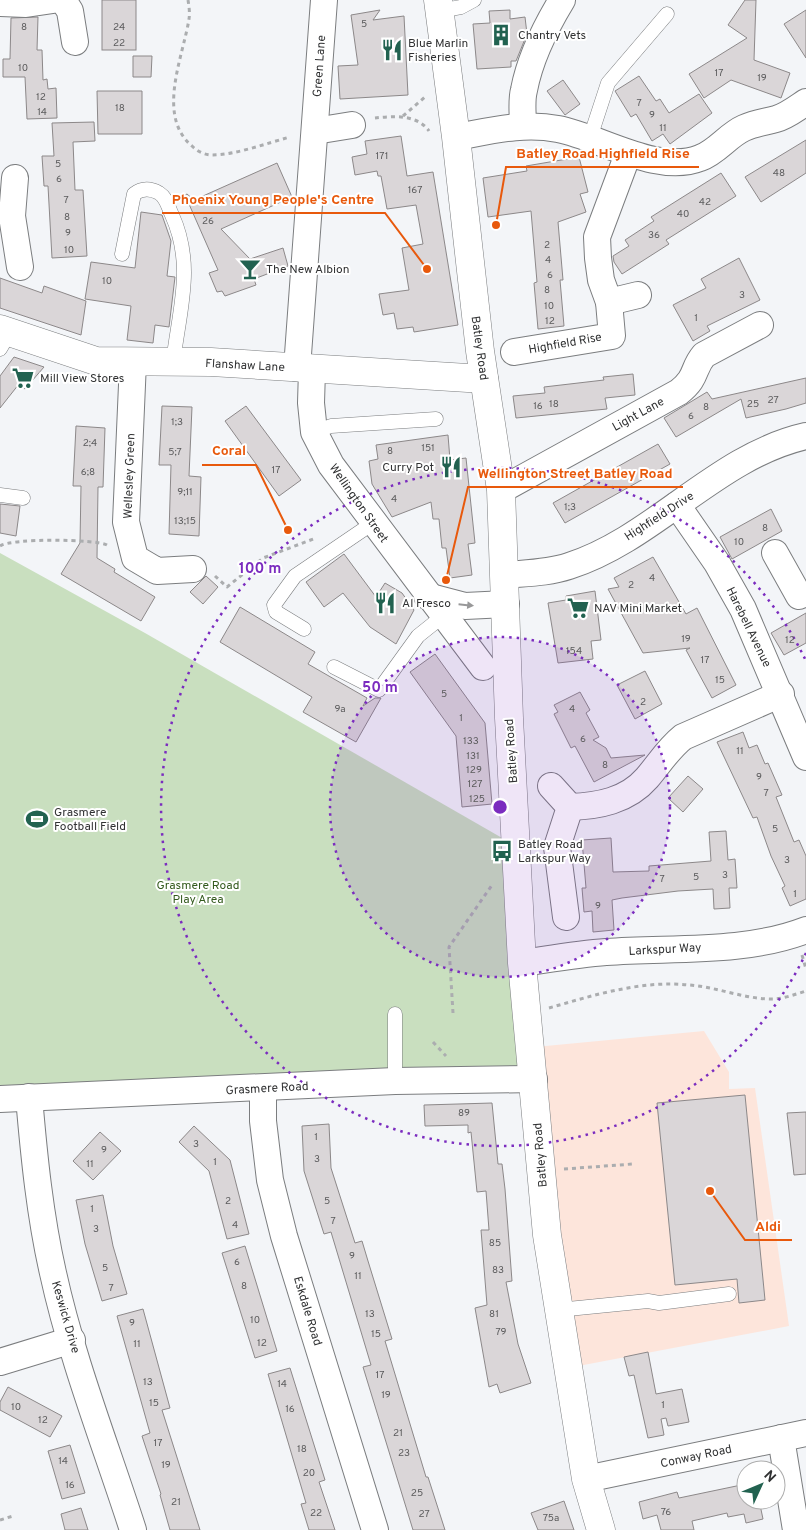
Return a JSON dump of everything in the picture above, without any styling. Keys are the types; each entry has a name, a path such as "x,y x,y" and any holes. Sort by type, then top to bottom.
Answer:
{"street":[{"path":"0,3 26,4 53,0"},
{"path":"63,0 70,11 75,42"},
{"name":"Green Lane","path":"305,369 315,131 324,0"},
{"path":"523,126 523,92 529,70 542,34 562,0"},
{"name":"Batley Road","path":"438,6 456,137 484,379 501,490 509,718 522,963 547,1235 586,1479 601,1530"},
{"path":"456,137 523,126 557,129 590,138 628,154 678,161 700,158 740,129 757,122 777,119 806,102"},
{"path":"315,131 352,126"},
{"name":"Highfield Rise","path":"514,352 612,336 609,302 601,280 597,238 628,154"},
{"path":"15,178 6,216 20,267"},
{"path":"609,302 638,295"},
{"name":"Light Lane","path":"501,490 680,392 693,380 698,362 704,355 760,325"},
{"name":"Flanshaw Lane","path":"3,337 96,361 211,362 484,379"},
{"name":"Wellesley Green","path":"133,362 126,522 135,558"},
{"name":"Wellington Street","path":"305,369 314,432 331,465 435,606 483,667"},
{"name":"Highfield Drive","path":"505,575 544,572 570,566 600,552 762,451 806,436"},
{"name":"Harebell Avenue","path":"677,505 717,563 743,609 806,757"},
{"path":"135,558 157,571 193,569"},
{"path":"435,606 506,604"},
{"path":"551,786 570,807 598,806 620,798 635,790 646,780 673,745 683,737 780,694"},
{"path":"566,917 557,847 570,807"},
{"name":"Larkspur Way","path":"522,963 604,952 733,945 806,930"},
{"name":"Grasmere Road","path":"0,1098 395,1081 534,1079"},
{"name":"Eskdale Road","path":"263,1088 264,1122 272,1189 284,1236 375,1530"},
{"name":"Keswick Drive","path":"29,1097 36,1174 50,1255 72,1340 133,1530"},
{"path":"0,1362 72,1340"},
{"name":"Conway Road","path":"586,1479 806,1433"},
{"path":"781,1438 796,1530"}],"lane":[{"path":"438,6 460,7 474,0"},
{"path":"590,138 608,84 667,14"},
{"path":"122,254 134,194 140,189 153,190 164,196 179,229 185,260 185,295 173,362"},
{"path":"314,432 331,426 436,419"},
{"path":"0,495 23,498"},
{"path":"304,629 276,612 274,605 295,576 373,523"},
{"path":"334,667 378,690 418,636 435,606"},
{"path":"395,1014 395,1081"},
{"path":"558,1310 648,1301 659,1303 729,1294"}],"path":[{"path":"188,0 189,18 177,74 174,111 178,129 185,141 198,151 210,156 315,131"},
{"path":"352,126 358,119 403,116 425,125 434,138 456,137"},
{"path":"193,569 205,567 227,587 263,558 323,535"},
{"path":"0,546 18,541 39,540 104,543 123,554 135,558"},
{"path":"453,1013 449,946 497,878"},
{"path":"527,1014 606,992 659,986 689,984 738,996 774,1000 806,992"},
{"path":"541,1171 633,1164"},
{"path":"0,1520 12,1516"}],"shaded area":[{"path":"704,1031 729,1072 729,1089 755,1088 789,1326 573,1367 535,1047"}],"green space":[{"name":"Grasmere Road Play Area","path":"0,553 145,633 518,847 534,1079 0,1099"}],"building":[{"path":"102,0 136,0 136,50 102,50"},
{"path":"745,0 756,0 754,60 790,73 781,98 731,80 704,98 689,74 747,38 728,25"},
{"path":"380,10 373,20 404,16 408,95 340,99 338,66 358,65 351,15"},
{"name":"Chantry Vets","path":"510,10 510,19 525,17 527,34 516,61 511,61 511,67 477,69 473,24 490,23 489,11"},
{"path":"806,10 806,58 784,24"},
{"path":"38,17 37,50 42,50 43,80 47,79 48,89 56,88 57,118 27,119 25,77 3,77 3,59 10,59 11,18"},
{"path":"133,56 152,56 151,77 133,77"},
{"path":"639,76 656,101 660,99 669,113 699,94 712,113 670,144 663,134 652,141 636,114 631,117 615,91"},
{"path":"563,80 580,104 565,115 547,91"},
{"path":"97,91 142,91 142,134 98,134"},
{"path":"94,122 95,141 73,142 75,190 83,190 87,256 52,258 48,186 44,186 42,156 54,156 52,123"},
{"path":"401,136 407,176 433,172 458,325 414,332 413,327 397,329 394,313 383,315 379,294 409,290 402,248 423,244 416,205 387,209 381,176 378,176 377,171 355,175 352,157 367,154 365,141"},
{"path":"806,140 806,173 761,202 745,177"},
{"path":"579,157 588,192 580,194 586,212 558,222 563,280 560,280 564,326 538,329 534,283 537,282 531,211 488,217 483,178 527,171 526,166"},
{"path":"277,163 292,197 221,229 250,259 283,248 288,266 254,279 256,285 225,296 222,291 217,292 209,273 218,270 185,195 187,194 194,200"},
{"path":"721,173 736,196 666,240 669,244 622,274 614,262 613,256 629,246 625,240 654,221 651,217"},
{"path":"141,212 162,215 171,241 167,276 175,277 169,327 155,325 153,343 127,340 131,306 85,299 91,262 135,268"},
{"path":"739,258 760,300 707,326 710,331 693,341 673,305 706,288 701,279"},
{"path":"0,278 42,293 44,286 86,301 81,335 0,308"},
{"name":"Mill View Stores","path":"14,357 44,367 25,389 19,384 0,408 0,376"},
{"path":"633,374 635,395 605,398 607,409 516,418 513,396 545,393 544,387 604,380 603,377"},
{"path":"806,378 806,403 786,409 746,418 741,399 676,437 664,418 707,392 712,399"},
{"path":"162,406 192,407 189,476 201,477 199,536 169,534 171,465 159,465"},
{"path":"246,406 301,480 279,496 225,421"},
{"path":"76,426 105,428 103,487 98,487 97,558 115,569 114,572 155,597 141,621 61,574 80,543 81,486 73,486"},
{"path":"448,435 450,460 466,458 475,543 468,544 472,575 450,578 446,548 442,548 439,519 433,519 431,502 392,517 372,484 369,461 378,459 376,445"},
{"path":"658,444 670,464 565,523 553,503"},
{"path":"0,504 20,506 16,536 0,533"},
{"path":"771,509 782,531 732,559 720,537"},
{"path":"344,554 376,597 385,583 402,593 414,610 396,644 370,627 343,593 324,607 306,582"},
{"path":"653,557 686,614 697,608 736,685 712,698 686,650 690,648 643,653 608,589 619,587 614,578"},
{"path":"206,576 218,587 203,604 190,592"},
{"path":"595,591 601,640 591,641 593,659 558,663 548,603 566,600 566,596"},
{"path":"240,607 315,652 308,664 367,698 363,706 375,698 381,698 356,742 303,712 312,697 220,642"},
{"path":"806,613 806,643 784,655 771,633"},
{"path":"435,654 485,723 492,804 462,807 456,736 410,672"},
{"path":"645,671 662,704 635,719 617,685"},
{"path":"580,692 590,710 586,713 599,737 593,740 606,748 611,758 645,755 594,782 575,746 571,748 554,714 558,712 554,705"},
{"path":"743,732 749,748 757,745 765,764 768,763 782,795 776,797 794,842 799,840 806,856 806,899 790,906 782,888 785,886 771,856 757,817 753,818 717,742"},
{"path":"688,776 703,789 683,812 668,798"},
{"path":"726,831 728,860 735,859 737,888 729,888 730,908 714,909 713,889 622,898 612,900 614,930 593,932 592,911 584,912 582,888 586,888 582,840 611,838 613,872 649,871 649,866 711,861 709,832"},
{"path":"745,1095 765,1300 739,1303 737,1279 675,1285 657,1103"},
{"path":"492,1103 498,1164 502,1164 505,1189 512,1281 506,1282 518,1344 531,1383 500,1393 497,1384 489,1387 475,1308 487,1305 481,1230 489,1230 486,1191 477,1192 471,1132 468,1133 468,1125 425,1126 424,1105"},
{"path":"806,1112 806,1174 794,1175 787,1113"},
{"path":"329,1124 331,1168 355,1243 362,1241 392,1339 385,1341 426,1477 428,1477 445,1530 413,1530 363,1367 371,1365 331,1232 324,1234 304,1171 302,1126"},
{"path":"194,1126 230,1160 249,1234 227,1239 209,1171 179,1142"},
{"path":"100,1132 121,1151 93,1180 73,1161"},
{"path":"103,1195 113,1246 127,1294 102,1301 85,1244 76,1200"},
{"path":"245,1246 277,1351 255,1358 222,1253"},
{"path":"143,1309 170,1408 162,1410 200,1530 170,1530 161,1494 142,1436 150,1433 117,1316"},
{"path":"648,1352 656,1394 682,1389 689,1422 668,1426 666,1418 661,1419 664,1435 648,1438 634,1375 629,1376 624,1357"},
{"path":"290,1368 325,1480 319,1482 335,1530 309,1530 301,1504 306,1503 268,1374"},
{"path":"8,1387 62,1416 50,1437 0,1410 0,1402"},
{"path":"70,1445 85,1493 62,1499 48,1451"},
{"path":"736,1486 736,1510 761,1510 763,1519 746,1523 744,1514 728,1517 727,1513 692,1521 694,1530 661,1530 657,1515 643,1519 639,1502 677,1492 679,1498"},
{"path":"564,1501 574,1530 538,1530 531,1513"},
{"path":"81,1508 88,1530 65,1530 61,1514"}],"place":[{"name":"Chantry Vets","path":"501,35"},
{"name":"Blue Marlin Fisheries","path":"392,50"},
{"name":"Batley Road Highfield Rise","path":"496,225"},
{"name":"The New Albion","path":"250,269"},
{"name":"Phoenix Young People's Centre","path":"427,269"},
{"name":"Mill View Stores","path":"23,378"},
{"name":"Curry Pot","path":"451,467"},
{"name":"Coral","path":"288,530"},
{"name":"Wellington Street Batley Road","path":"446,580"},
{"name":"Al Fresco","path":"385,603"},
{"name":"NAV Mini Market","path":"578,608"},
{"name":"Grasmere Football Field","path":"37,819"},
{"name":"Batley Road Larkspur Way","path":"502,851"},
{"name":"Aldi","path":"710,1191"}]}
